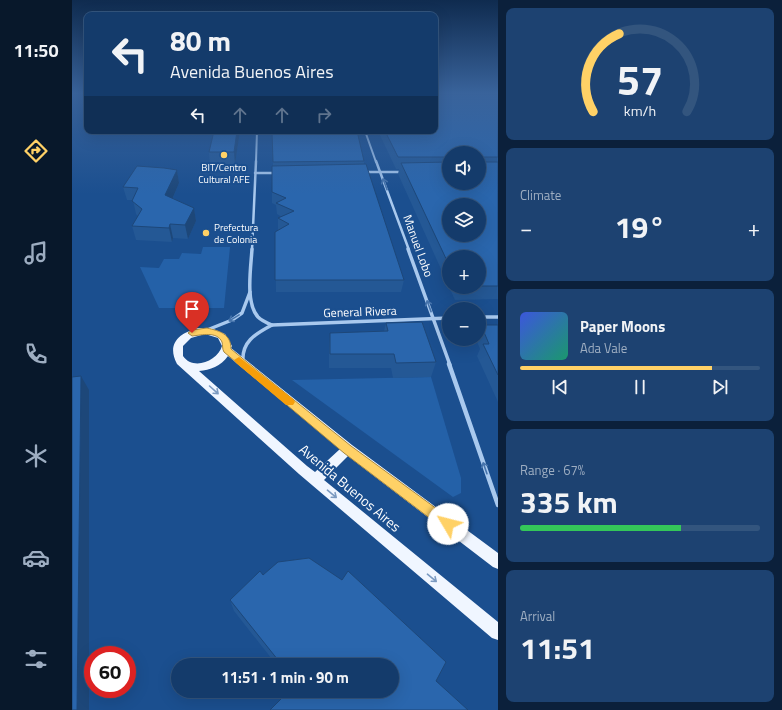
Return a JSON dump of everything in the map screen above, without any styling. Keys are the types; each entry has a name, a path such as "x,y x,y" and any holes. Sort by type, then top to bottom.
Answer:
{"main road":[{"path":"185,364 197,367 210,365 221,359 227,350 227,342 222,336 215,332 205,331"},
{"name":"Avenida Buenos Aires","path":"205,331 188,335 178,345 178,356 185,364 315,480 498,632"},
{"path":"227,350 348,449 498,562"},
{"path":"315,480 348,449"}],"street":[{"path":"257,134 250,292 256,316 258,319 272,325"},
{"name":"Manuel Lobo","path":"367,134 434,319 498,505"},
{"path":"357,172 411,172"},
{"path":"255,173 278,173"},
{"path":"205,331 232,320 242,313 250,292"},
{"path":"486,318 498,317"},
{"name":"General Rivera","path":"272,325 442,318"},
{"path":"244,364 242,359 245,344 253,336 272,325"}],"shaded area":[{"path":"203,247 230,247 224,308 159,308 140,267 159,268 164,259 179,259 182,253 201,254"},
{"path":"431,377 461,478 461,493 453,497 292,380"}],"building":[{"path":"438,127 498,127 498,157 486,157 486,146 442,146 442,157 398,157 386,134 438,134"},
{"path":"213,134 237,134 234,152 209,152"},
{"path":"272,134 358,134 364,161 273,162"},
{"path":"442,162 442,190 486,190 486,162 498,162 498,286 486,286 486,250 442,250 401,163"},
{"path":"366,164 404,280 275,280 275,232 289,224 278,218 294,211 276,203 286,198 272,192 272,166"},
{"path":"137,166 177,170 165,195 194,208 185,225 170,224 169,228 132,226 142,209 132,201 138,188 123,187"},
{"path":"422,322 436,362 396,363 394,354 330,354 330,333 388,331 386,323"},
{"path":"486,325 498,325 498,375 484,346 489,344 486,337"},
{"path":"81,376 77,710 72,710 72,377"},
{"path":"309,558 342,580 348,571 446,662 436,681 468,710 270,710 282,698 399,698 399,658 276,658 230,600 260,571 263,575 278,562"}],"slow traffic":[{"path":"239,360 290,402"}],"place":[{"name":"BIT/Centro Cultural AFE","path":"224,155"},
{"name":"Prefectura de Colonia","path":"206,233"}],"route":[{"path":"192,333 207,331 215,332 221,335 227,342 227,350 348,449 448,524"}]}
